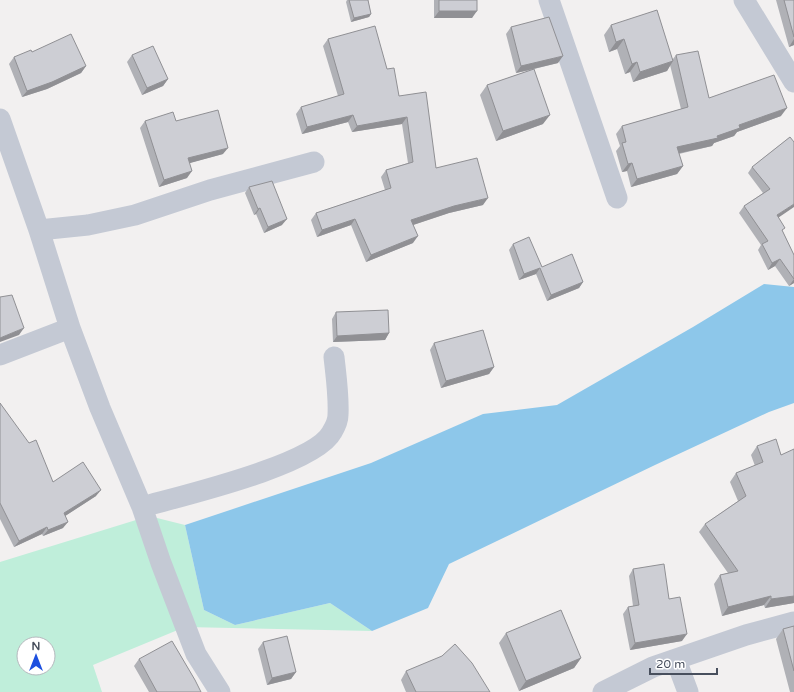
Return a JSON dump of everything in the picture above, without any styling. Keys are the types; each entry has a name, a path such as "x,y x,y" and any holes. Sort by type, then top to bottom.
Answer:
{"street":[{"path":"549,0 617,198"},
{"path":"744,0 794,82"},
{"path":"0,119 39,230 70,328 100,408 142,507 161,563 196,654 220,692"},
{"path":"39,230 88,225 136,215 210,190 314,162"},
{"path":"0,354 70,328"},
{"path":"142,507 204,490 280,466 315,449 332,433 339,416 334,357"},
{"path":"603,692 653,667 746,635 794,622"},
{"path":"676,660 688,692"}],"green space":[{"path":"149,516 185,525 204,610 235,625 330,603 372,631 185,627 93,665 102,692 0,692 0,562"}],"water":[{"path":"764,284 794,287 794,403 769,412 655,465 449,564 428,608 372,631 330,603 235,625 204,610 185,525 371,463 483,414 557,405 693,327"}],"building":[{"path":"349,0 368,0 371,14 354,18"},
{"path":"439,0 477,0 477,11 439,11"},
{"path":"784,0 794,0 794,37"},
{"path":"657,10 673,61 640,72 637,62 632,64 624,39 616,42 611,25"},
{"path":"549,17 563,56 521,66 511,27"},
{"path":"375,26 387,69 394,68 399,96 426,92 436,168 477,158 488,198 454,206 411,220 418,236 371,255 355,219 322,230 316,213 391,188 386,170 413,162 407,117 357,126 353,115 307,127 301,107 344,94 328,39"},
{"path":"71,34 86,66 52,82 27,91 14,57 31,50 32,52"},
{"path":"153,46 168,79 147,88 132,55"},
{"path":"698,51 709,98 774,75 787,108 739,125 740,128 717,136 718,138 677,147 683,166 637,179 632,163 628,164 622,143 626,142 622,126 688,107 676,55"},
{"path":"534,69 550,115 503,131 487,85"},
{"path":"218,110 228,148 188,158 192,171 164,180 145,121 173,112 176,121"},
{"path":"790,137 794,142 794,204 777,215 785,228 782,230 794,255 794,279 780,259 772,263 762,244 768,241 744,206 770,189 752,167"},
{"path":"272,181 287,219 268,227 260,208 258,209 249,187"},
{"path":"529,237 542,267 572,254 583,282 551,295 540,268 524,274 513,244"},
{"path":"12,295 24,328 0,338 0,297"},
{"path":"388,310 389,333 337,336 336,312"},
{"path":"483,330 494,367 446,381 434,343"},
{"path":"0,403 29,443 36,440 53,482 83,462 101,490 64,513 68,522 48,530 47,527 19,541 0,503"},
{"path":"776,439 781,455 794,449 794,596 771,599 771,596 728,607 720,575 738,571 705,524 746,496 736,473 763,462 757,446"},
{"path":"664,564 669,599 680,597 687,634 635,643 628,607 639,605 633,569"},
{"path":"561,610 581,658 526,681 506,633"},
{"path":"794,626 794,671 783,629"},
{"path":"287,636 296,672 272,678 263,642"},
{"path":"172,641 201,692 157,692 139,659"},
{"path":"455,644 472,663 490,692 416,692 406,671 442,656"}]}
